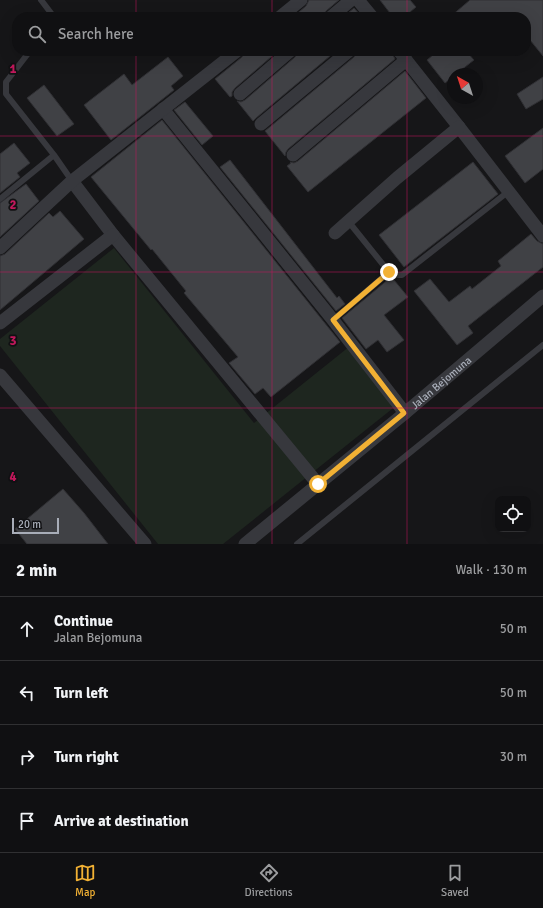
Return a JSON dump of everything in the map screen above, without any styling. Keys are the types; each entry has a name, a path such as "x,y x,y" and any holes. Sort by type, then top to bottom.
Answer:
{"street":[{"path":"286,12 301,0"},
{"path":"337,12 351,0"},
{"path":"358,0 368,12"},
{"path":"0,248 72,181 231,56"},
{"path":"240,94 284,56"},
{"path":"261,124 343,56"},
{"path":"293,155 402,56 459,126 543,236"},
{"path":"163,109 333,320 404,413"},
{"path":"335,233 459,126"},
{"path":"72,181 113,235 318,484"},
{"path":"0,323 113,235"},
{"name":"Jalan Bejomuna","path":"245,544 543,296"},
{"path":"0,375 144,544"}],"lane":[{"path":"41,0 50,12"},
{"path":"26,56 6,82 6,94 54,155 72,181"},
{"path":"0,199 54,155"},
{"path":"348,221 389,272 394,275 402,275 509,191"},
{"path":"333,320 389,272"},
{"path":"297,544 543,345"}],"shaded area":[{"path":"114,248 254,423 350,346 397,405 223,544 158,544 0,346 0,339"}],"building":[{"path":"309,0 339,0 326,12 299,12 306,6"},
{"path":"380,0 410,0 416,7 410,12 389,12"},
{"path":"470,0 543,0 543,56 531,41 531,12 456,12"},
{"path":"354,8 358,12 349,12"},
{"path":"272,56 235,88 232,92 232,96 230,97 215,79 242,57"},
{"path":"330,56 253,121 237,101 241,102 245,100 295,57"},
{"path":"394,56 395,59 288,149 285,156 265,131 354,57"},
{"path":"432,56 470,56 474,60 464,68 447,68 447,82 445,83 427,60"},
{"path":"168,57 183,76 171,86 174,90 111,140 84,105 124,74 132,85"},
{"path":"405,71 426,98 308,192 287,166 291,163 290,162 294,163 298,161"},
{"path":"543,77 543,99 526,109 517,94"},
{"path":"44,85 74,124 57,136 27,98"},
{"path":"185,102 213,136 202,145 174,110"},
{"path":"162,120 340,342 271,397 263,388 255,394 229,363 238,357 184,293 186,291 152,249 151,250 91,177"},
{"path":"543,128 543,169 525,183 505,156"},
{"path":"14,143 30,163 17,173 20,177 0,193 0,154"},
{"path":"230,160 337,298 339,296 345,304 336,311 220,167"},
{"path":"473,162 498,194 404,267 379,235"},
{"path":"26,184 39,201 0,237 0,203"},
{"path":"60,211 84,239 0,310 0,256 5,254 49,213 53,217"},
{"path":"531,234 537,241 543,244 543,267 468,326 473,333 457,345 414,291 430,279 449,302 470,286 472,289 501,266 498,261"},
{"path":"390,278 394,280 408,297 384,315 404,340 387,352 378,340 366,349 342,318"},
{"path":"63,489 108,544 27,544 15,529"}],"route":[{"path":"318,484 404,413 333,320 389,272"}]}
